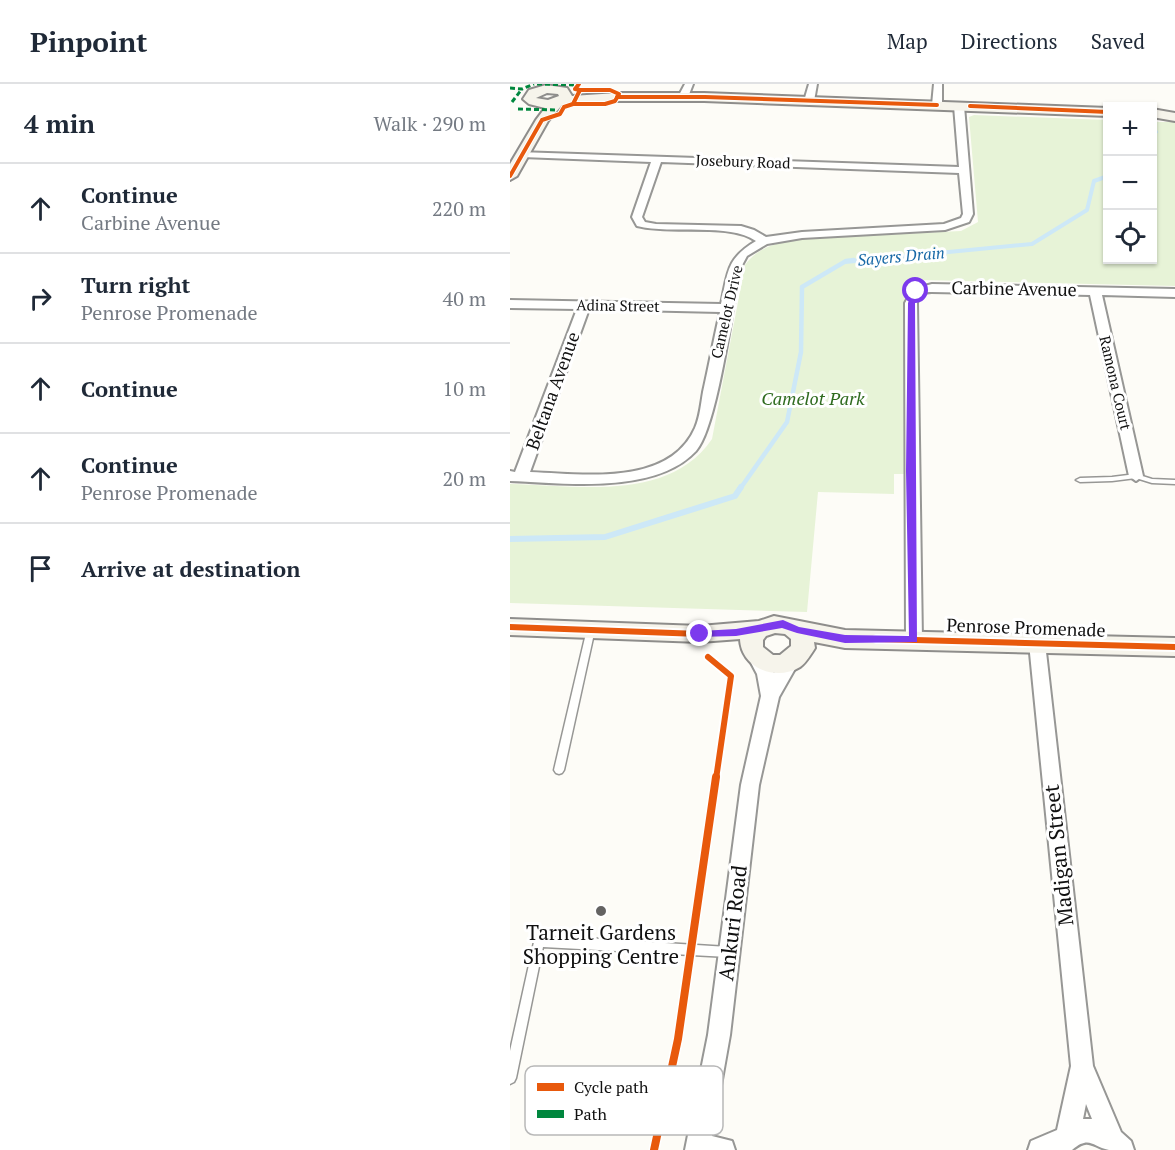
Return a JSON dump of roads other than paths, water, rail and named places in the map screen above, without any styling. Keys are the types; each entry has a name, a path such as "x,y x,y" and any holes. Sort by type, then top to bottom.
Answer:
{"street":[{"path":"683,97 689,84"},
{"path":"809,101 813,84"},
{"path":"937,105 938,84"},
{"path":"537,93 543,104 562,94 1103,112"},
{"path":"510,95 537,93"},
{"path":"525,120 537,93"},
{"path":"510,176 542,120 562,94"},
{"name":"Camelot Drive","path":"516,476 630,477 654,471 682,457 696,443 703,426 736,263 749,249 764,241 802,235 945,227 965,220 968,214 959,106"},
{"path":"1157,112 1175,110"},
{"path":"1157,114 1175,117"},
{"name":"Josebury Road","path":"522,154 964,170"},
{"path":"657,159 637,217 639,223 656,227 741,229 764,241"},
{"name":"Carbine Avenue","path":"914,640 911,303 914,294 928,288 1175,293"},
{"name":"Ramona Court","path":"1095,291 1136,476"},
{"name":"Adina Street","path":"510,304 726,308"},
{"name":"Beltana Avenue","path":"516,476 584,305"},
{"path":"510,627 700,634 783,624 797,630 804,644 794,659 776,664 700,634"},
{"path":"757,657 750,643 760,628"},
{"name":"Penrose Promenade","path":"797,630 845,639 1175,647"},
{"name":"Penrose Promenade","path":"794,659 845,639"},
{"name":"Madigan Street","path":"1037,643 1082,1066 1063,1142"},
{"name":"Ankuri Road","path":"757,657 766,674 770,696"},
{"name":"Ankuri Road","path":"713,1066 730,952 746,806 770,696 794,659"},
{"name":"Madigan Street","path":"1082,1066 1122,1146"},
{"path":"1040,1150 1063,1142 1082,1130 1091,1130 1122,1146"},
{"path":"697,1148 723,1150"}],"lane":[{"path":"1080,480 1136,476 1152,481 1175,482"},
{"path":"559,770 591,629"},
{"path":"510,1078 539,942 585,942 692,952 730,952"}],"waterway":[{"name":"Sayers Drain","path":"845,262 1032,244 1087,210 1094,181 1103,178"},
{"name":"Sayers Drain","path":"740,489 787,422 801,352 802,287 846,261 854,260"},
{"name":"Sayers Drain","path":"510,539 605,537 735,496 741,487"}],"place":[{"name":"Tarneit Gardens Shopping Centre","path":"601,911"}],"park label":[{"name":"Camelot Park","path":"813,399"}]}
